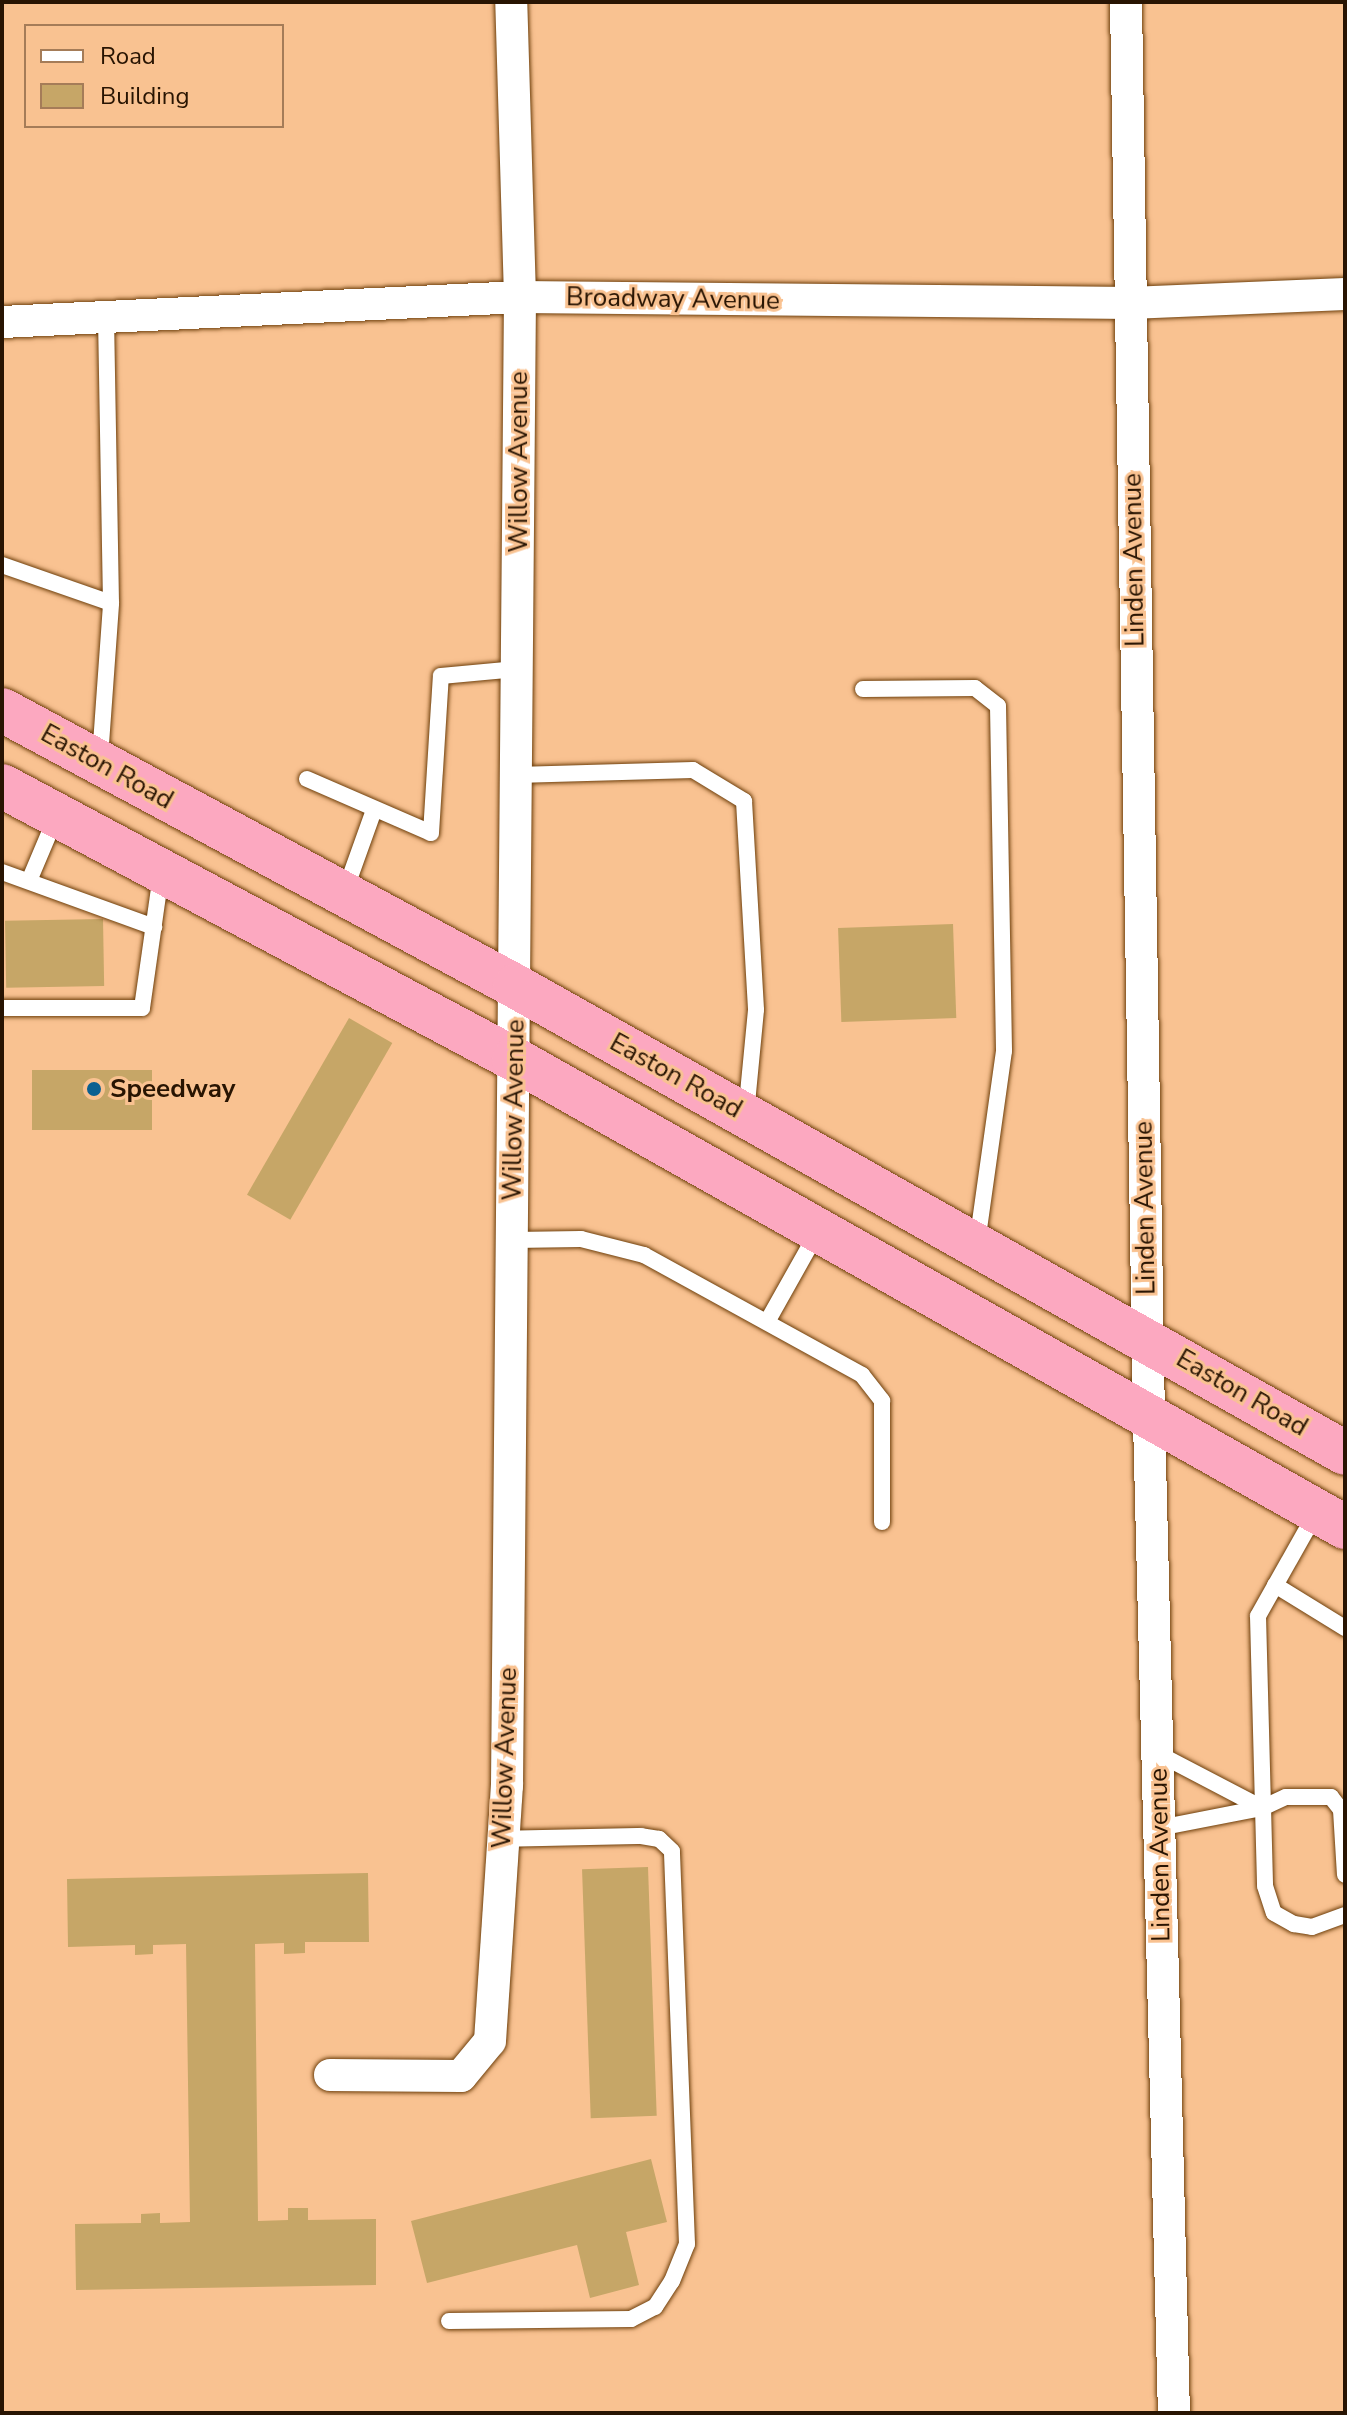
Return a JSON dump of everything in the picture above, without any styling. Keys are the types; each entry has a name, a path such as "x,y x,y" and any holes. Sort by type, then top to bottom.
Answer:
{"highway":[{"name":"Easton Road","path":"2,710 515,986 1148,1339 1345,1453"},
{"path":"2,786 514,1059 1149,1421 1331,1519"}],"street":[{"name":"Willow Avenue","path":"330,2075 461,2076 490,2041 503,1839 513,1240 520,297 511,2"},
{"name":"Linden Avenue","path":"1126,2 1149,1421 1174,2413"},
{"name":"Broadway Avenue","path":"2,322 520,297 1130,303 1345,294"}],"lane":[{"path":"100,764 111,603 106,317"},
{"path":"2,565 111,603"},
{"path":"307,779 431,833 441,676 517,669"},
{"path":"863,689 975,688 998,706 1004,1051 976,1244"},
{"path":"516,775 693,770 744,801 756,1010 746,1115"},
{"path":"343,894 374,810"},
{"path":"29,881 56,815"},
{"path":"2,872 154,927"},
{"path":"2,1008 142,1008 162,872"},
{"path":"767,1322 817,1232"},
{"path":"513,1240 581,1239 644,1255 862,1375 882,1401 882,1522"},
{"path":"1331,1519 1275,1585 1258,1616 1262,1808 1265,1886 1274,1913 1294,1924 1312,1927 1345,1915"},
{"path":"1275,1585 1345,1628"},
{"path":"1157,1753 1262,1808"},
{"path":"1159,1828 1262,1808 1286,1797 1331,1797 1341,1810 1345,1875"},
{"path":"449,2321 631,2319 655,2307 687,2244 672,1851 659,1839 641,1836 503,1839"}],"building":[{"path":"103,919 104,986 6,988 5,921"},
{"path":"953,924 956,1018 841,1022 838,928"},
{"path":"349,1018 392,1043 290,1220 247,1195"},
{"path":"32,1070 152,1070 152,1130 32,1130"},
{"path":"648,1867 657,2116 591,2118 582,1869"},
{"path":"368,1873 369,1942 305,1942 305,1953 284,1954 284,1943 255,1944 258,2221 288,2220 288,2208 308,2208 308,2220 376,2219 376,2285 76,2290 75,2224 141,2223 141,2214 160,2213 160,2223 190,2222 186,1944 153,1945 153,1954 135,1955 135,1945 68,1947 67,1879"},
{"path":"651,2159 667,2222 626,2232 639,2285 590,2298 577,2245 427,2283 411,2221"}],"place":[{"name":"Speedway","path":"94,1089"}]}
